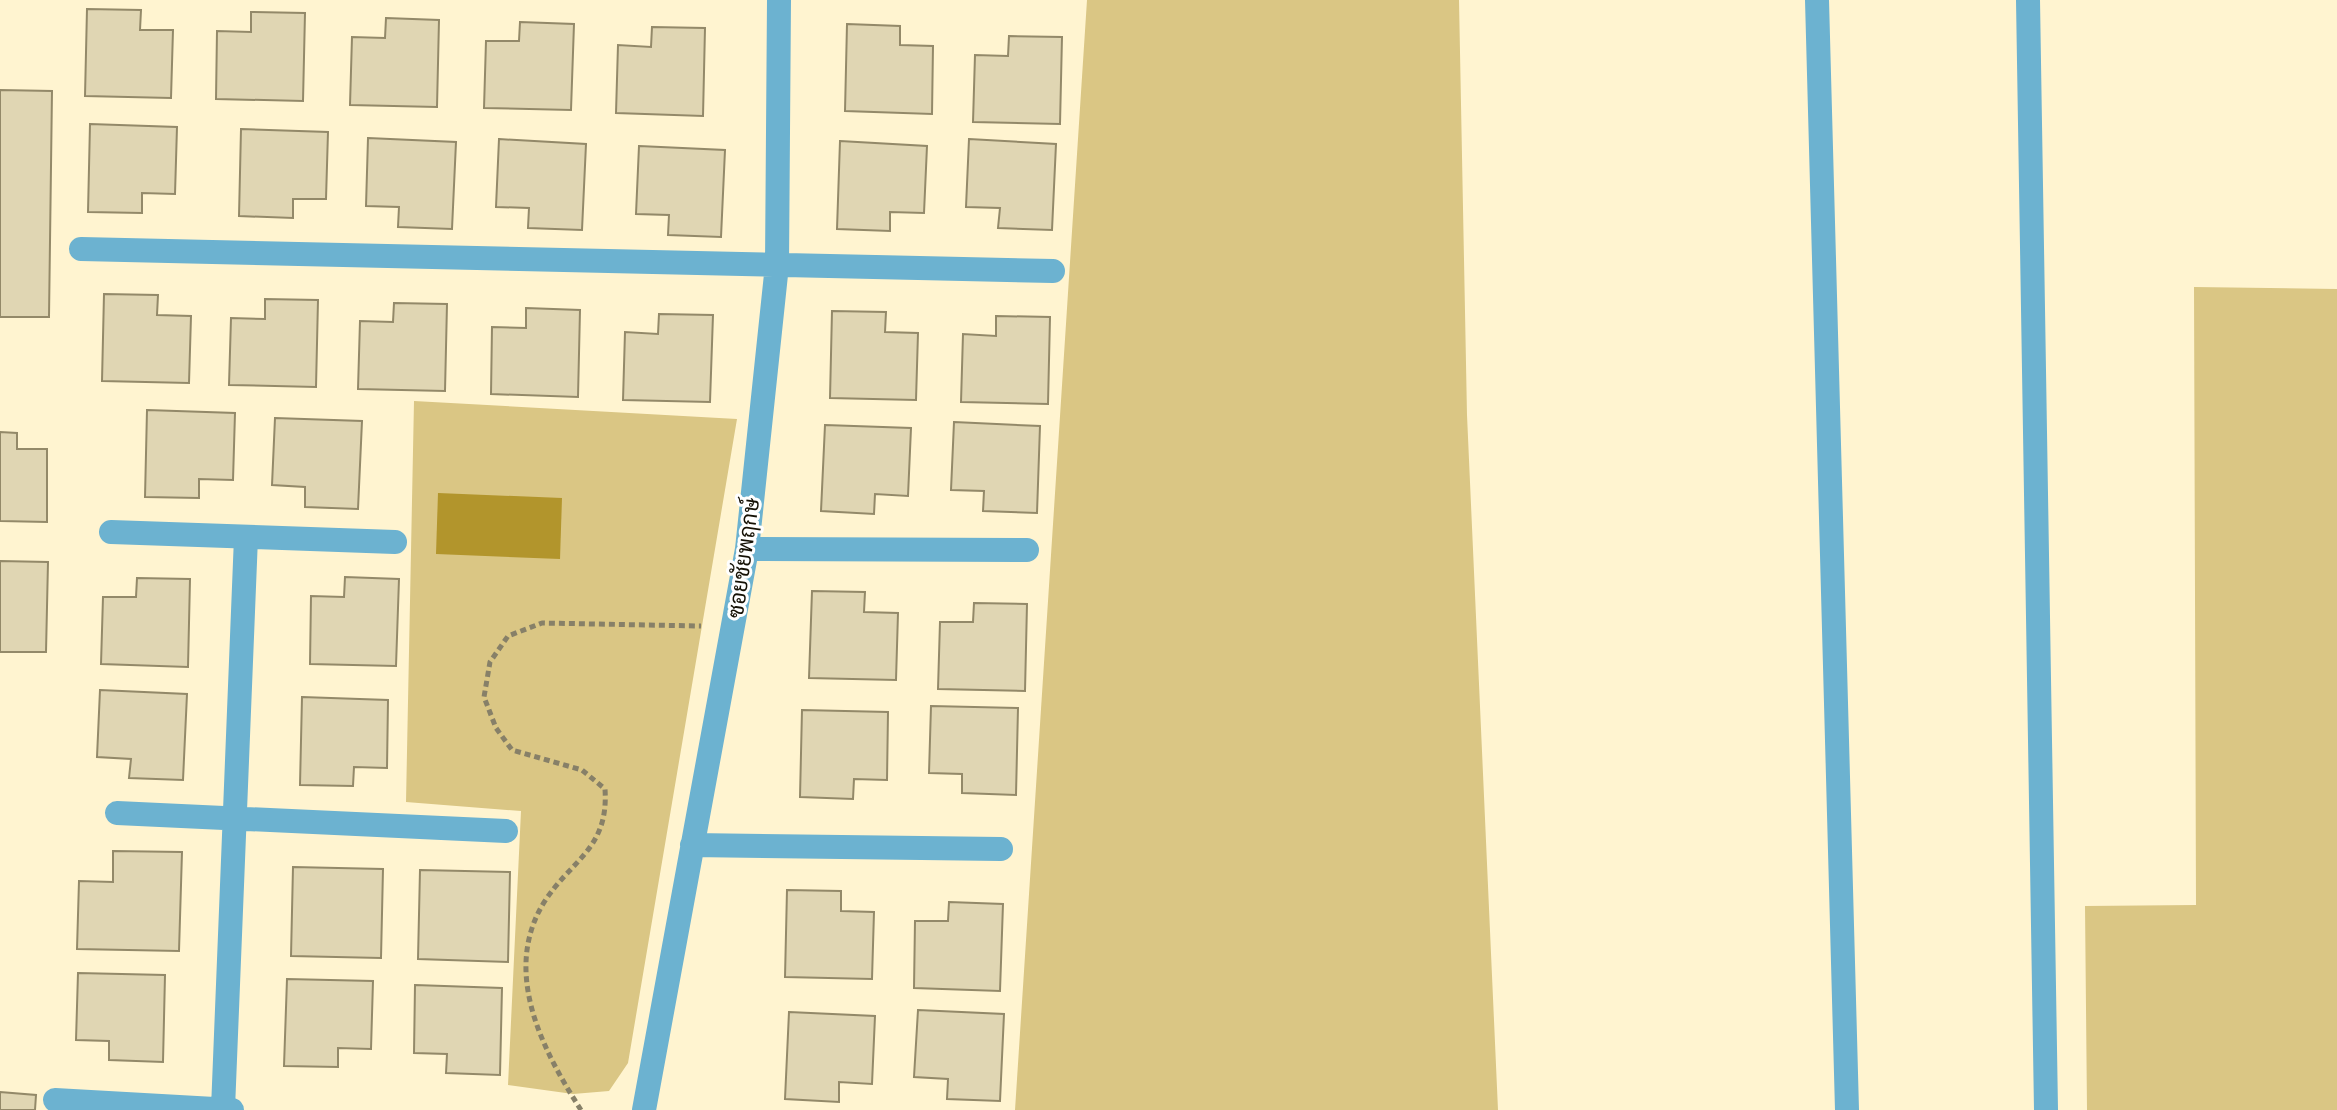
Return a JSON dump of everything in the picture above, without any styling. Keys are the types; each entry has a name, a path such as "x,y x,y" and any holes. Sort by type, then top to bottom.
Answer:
{"street":[{"name":"ซอยชัยพฤกษ์","path":"644,1110 747,549 777,265 779,0"},
{"path":"1817,0 1847,1110"},
{"path":"2028,0 2046,1110"},
{"path":"81,249 1053,271"},
{"path":"111,532 395,542"},
{"path":"223,1109 246,537"},
{"path":"747,549 1027,550"},
{"path":"117,813 506,831"},
{"path":"692,845 1001,849"},
{"path":"55,1100 232,1110"}],"path":[{"path":"581,1110 552,1064 531,1011 526,956 543,904 588,853 607,815 605,789 582,770 512,750 496,728 484,697 490,662 508,636 542,623 733,626"}],"shaded area":[{"path":"1087,0 1459,0 1467,415 1498,1110 1015,1110"},
{"path":"2194,287 2337,289 2337,1110 2087,1110 2085,906 2196,905"},
{"path":"414,401 737,419 628,1063 609,1091 573,1094 508,1085 521,811 406,802"},
{"path":"438,493 562,498 560,559 436,554"}],"building":[{"path":"87,9 141,10 140,30 173,30 171,98 85,96"},
{"path":"251,12 305,13 303,101 216,99 217,31 251,32"},
{"path":"386,18 439,20 437,107 350,105 352,37 385,38"},
{"path":"520,22 574,24 571,110 484,108 486,41 519,41"},
{"path":"847,24 900,26 900,45 933,46 932,114 845,111"},
{"path":"652,27 705,28 703,116 616,113 618,45 651,47"},
{"path":"1009,36 1062,37 1060,124 973,122 975,55 1008,56"},
{"path":"0,90 52,91 49,317 0,317"},
{"path":"90,124 177,127 175,194 142,193 142,213 88,212"},
{"path":"241,129 328,132 326,199 293,199 293,218 239,216"},
{"path":"368,138 456,142 452,229 398,227 399,207 366,206"},
{"path":"499,139 586,144 582,230 528,228 529,208 496,207"},
{"path":"969,139 1056,144 1052,230 998,228 1000,208 966,207"},
{"path":"840,141 927,146 924,213 890,212 890,231 837,229"},
{"path":"639,146 725,150 721,237 668,235 669,215 636,214"},
{"path":"104,294 158,295 157,315 191,316 189,383 102,381"},
{"path":"265,299 318,300 316,387 229,385 231,318 265,319"},
{"path":"394,303 447,304 445,391 358,389 360,321 393,322"},
{"path":"526,308 580,310 578,397 491,394 492,327 526,328"},
{"path":"832,311 886,312 885,332 918,333 916,400 830,398"},
{"path":"659,314 713,315 710,402 623,400 625,332 658,334"},
{"path":"996,316 1050,317 1048,404 961,402 963,334 996,336"},
{"path":"147,410 235,413 233,480 199,479 199,498 145,497"},
{"path":"275,418 362,421 358,509 305,507 305,487 272,485"},
{"path":"954,422 1040,426 1037,513 983,511 984,491 951,490"},
{"path":"825,425 911,428 908,496 875,494 874,514 821,511"},
{"path":"0,432 17,433 17,449 47,449 47,522 0,521"},
{"path":"0,561 48,562 46,652 0,652"},
{"path":"345,577 399,579 396,666 310,664 311,596 344,597"},
{"path":"137,578 190,579 188,667 101,664 103,597 136,597"},
{"path":"812,591 865,592 864,612 898,613 896,680 809,678"},
{"path":"974,603 1027,604 1025,691 938,689 940,622 973,622"},
{"path":"100,690 187,694 183,780 129,778 131,759 97,757"},
{"path":"302,697 388,700 387,768 354,767 353,786 300,785"},
{"path":"931,706 1018,708 1016,795 962,793 962,774 929,773"},
{"path":"802,710 888,712 887,780 854,779 853,799 800,797"},
{"path":"113,851 182,852 179,951 77,949 79,881 113,882"},
{"path":"293,867 383,869 381,958 291,956"},
{"path":"420,870 510,872 508,962 418,959"},
{"path":"787,890 841,891 841,911 874,912 872,979 785,977"},
{"path":"949,902 1003,904 1000,991 914,988 915,921 948,921"},
{"path":"78,973 165,975 163,1062 109,1060 109,1041 76,1040"},
{"path":"287,979 373,981 371,1049 338,1048 338,1067 284,1066"},
{"path":"415,985 502,988 500,1075 446,1073 447,1054 414,1053"},
{"path":"918,1010 1004,1014 1000,1101 947,1099 948,1079 914,1077"},
{"path":"789,1012 875,1016 872,1084 839,1082 839,1102 785,1099"},
{"path":"0,1092 36,1095 35,1110 0,1110"}]}
